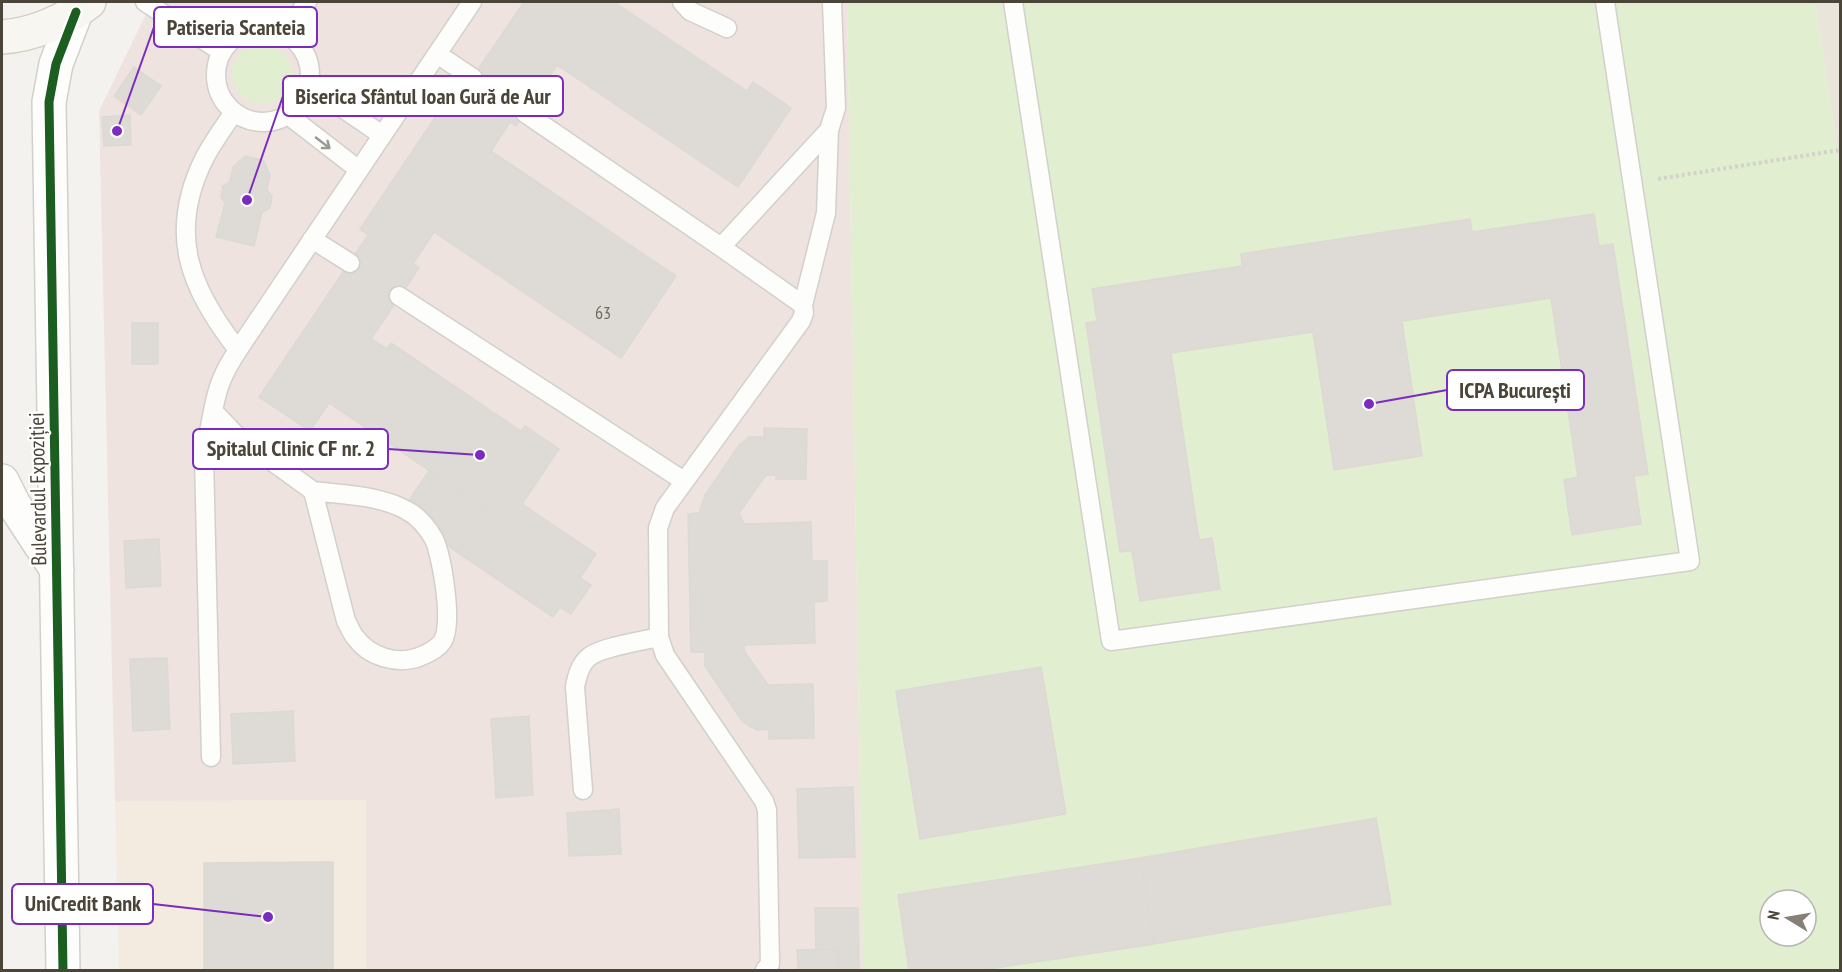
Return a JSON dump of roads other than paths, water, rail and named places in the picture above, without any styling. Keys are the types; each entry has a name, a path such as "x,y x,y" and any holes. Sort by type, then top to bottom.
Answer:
{"main road":[{"path":"2,37 44,28 83,7"}],"street":[{"name":"Bulevardul Expoziției","path":"63,970 49,102 56,64 83,7"},
{"path":"2,481 57,570"}],"lane":[{"path":"145,2 222,52"},
{"path":"286,33 307,2"},
{"path":"211,757 204,457 217,390 224,372 238,350 472,2"},
{"path":"682,2 690,10 727,28"},
{"path":"765,970 770,964 767,810 764,801 665,655 659,636 658,528 665,508 801,321 804,313 803,305 826,213 829,130 836,108 832,2"},
{"path":"1013,2 1111,640 1690,561 1605,2"},
{"path":"258,28 273,28 286,33 298,43 306,55 310,70 309,85 301,102 288,115 277,120 255,121 244,118 225,103 219,91 216,78 217,64 222,52 231,40 243,32 258,28"},
{"path":"437,54 473,78"},
{"path":"309,85 382,135"},
{"path":"234,112 205,158 192,188 186,216 186,244 191,271 202,297 217,323 238,350"},
{"path":"525,113 803,305"},
{"path":"288,115 359,170"},
{"path":"721,247 829,130"},
{"path":"312,239 350,263"},
{"path":"399,296 684,482"},
{"path":"213,411 236,435 313,491 391,503 407,510 424,524 434,541 440,558 448,615 447,629 442,642 426,654 408,661 388,659 370,651 355,638 346,621 313,491"},
{"path":"583,790 575,687 582,665 590,656 600,651 659,636"}],"place":[{"name":"Patiseria Scanteia","path":"117,131"},
{"name":"Biserica Sfântul Ioan Gură de Aur","path":"247,200"},
{"name":"ICPA București","path":"1369,404"},
{"name":"Spitalul Clinic CF nr. 2","path":"480,455"},
{"name":"UniCredit Bank","path":"268,917"}]}
